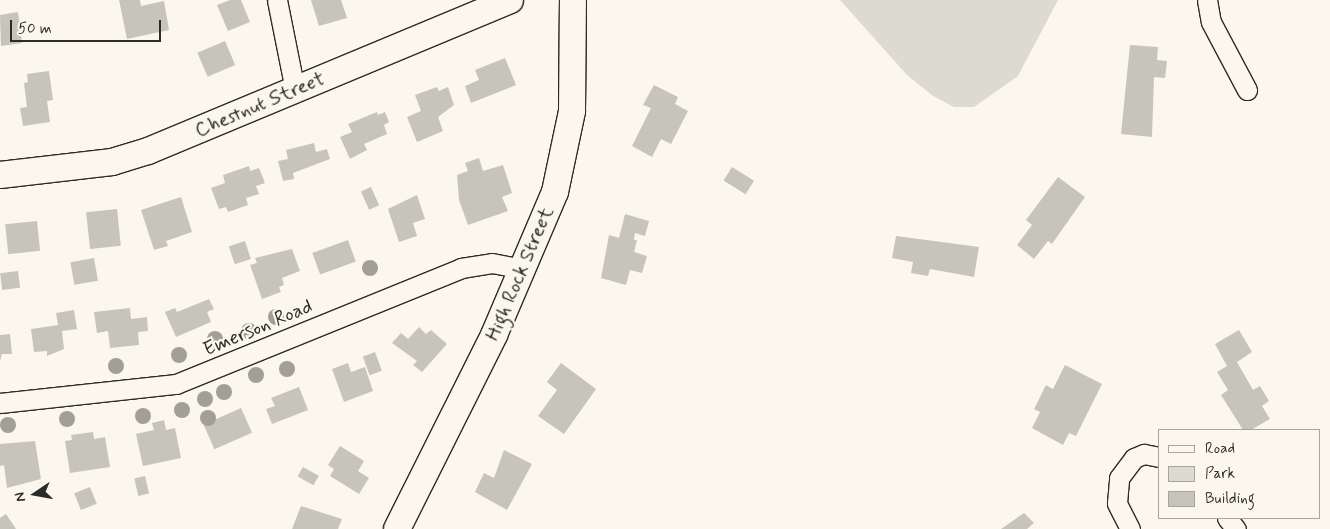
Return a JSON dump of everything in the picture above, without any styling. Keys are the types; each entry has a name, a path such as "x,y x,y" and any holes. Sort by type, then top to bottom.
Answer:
{"street":[{"path":"277,0 295,90"},
{"name":"Chestnut Street","path":"0,175 121,160 510,0"},
{"name":"High Rock Street","path":"397,529 524,269 555,192 567,140 575,76 573,0"},
{"path":"1207,0 1211,22 1247,90"},
{"name":"Emerson Road","path":"0,403 176,384 462,268 492,263 524,269"},
{"path":"1130,529 1117,503 1119,478 1134,458 1144,454 1158,457"},
{"path":"1228,519 1236,529"}],"green space":[{"path":"840,0 1058,0 1018,76 974,107 954,107 933,96 907,75"}],"building":[{"path":"119,0 140,0 141,6 164,1 169,30 127,39"},
{"path":"230,0 241,0 250,22 228,31 217,5"},
{"path":"311,0 341,0 347,18 319,26"},
{"path":"18,12 22,43 1,46 0,15"},
{"path":"225,41 235,65 208,77 197,53"},
{"path":"1130,45 1158,47 1157,60 1167,61 1165,78 1154,77 1152,137 1121,134"},
{"path":"505,58 516,85 471,103 465,86 479,80 475,70"},
{"path":"49,71 53,100 47,101 50,122 23,126 20,108 27,107 24,83 28,82 27,74"},
{"path":"654,85 678,97 675,104 688,111 671,144 661,139 652,157 632,146 651,108 643,105"},
{"path":"437,87 439,91 448,87 454,105 438,117 443,131 417,142 407,117 421,111 415,95"},
{"path":"377,112 378,115 385,112 389,122 384,125 387,134 364,144 367,150 350,159 340,137 352,132 348,124"},
{"path":"314,143 316,152 327,149 330,159 293,173 294,179 283,181 278,161 288,159 286,150"},
{"path":"479,158 483,171 503,165 512,193 502,197 508,211 468,225 459,200 457,175 468,171 465,163"},
{"path":"249,166 250,171 259,168 265,183 256,186 259,194 246,198 248,205 228,212 226,207 219,209 211,188 225,183 223,175"},
{"path":"732,167 754,181 746,194 724,181"},
{"path":"1058,177 1085,197 1052,244 1048,241 1034,259 1017,245 1032,225 1026,220"},
{"path":"371,187 379,205 369,210 361,191"},
{"path":"417,195 425,219 413,223 417,236 399,242 388,209"},
{"path":"181,197 192,232 166,241 168,246 154,250 141,210"},
{"path":"117,209 121,246 90,249 86,212"},
{"path":"625,214 649,221 645,236 635,233 634,240 637,240 634,252 647,256 642,273 630,270 626,285 601,278 609,235 619,238"},
{"path":"37,221 40,251 8,254 5,224"},
{"path":"896,236 979,247 974,277 930,269 928,276 911,273 913,262 892,258"},
{"path":"348,240 356,262 320,275 312,253"},
{"path":"245,241 251,259 235,264 229,246"},
{"path":"292,249 300,271 282,278 284,285 279,287 281,292 262,299 250,265 257,263 255,258"},
{"path":"94,258 98,281 74,285 70,262"},
{"path":"18,271 20,288 2,290 0,273"},
{"path":"209,299 214,309 207,312 211,322 176,337 165,312 175,308 177,312"},
{"path":"130,308 131,319 147,317 148,331 138,332 139,345 110,348 108,331 97,333 94,312"},
{"path":"74,310 77,329 62,331 64,349 47,356 47,351 34,352 31,329 58,325 56,313"},
{"path":"419,327 426,334 431,330 447,344 422,372 413,365 417,361 392,343 401,333 408,339"},
{"path":"1239,330 1252,352 1237,362 1253,390 1260,386 1269,401 1262,406 1270,419 1253,429 1242,429 1221,395 1228,390 1217,372 1227,366 1215,344"},
{"path":"10,334 12,354 2,354 0,361 0,335"},
{"path":"375,352 382,371 370,375 363,356"},
{"path":"348,363 351,372 365,367 373,391 344,402 332,369"},
{"path":"561,363 596,389 564,434 538,416 557,390 547,382"},
{"path":"1065,365 1102,384 1076,436 1069,433 1063,445 1032,428 1040,412 1034,409 1046,385 1053,389"},
{"path":"299,387 308,410 272,424 266,409 275,406 271,398"},
{"path":"241,408 252,433 215,449 204,425"},
{"path":"164,420 166,430 175,428 181,458 143,466 136,434 154,430 152,423"},
{"path":"93,432 94,439 105,437 110,467 70,473 65,441 72,440 71,435"},
{"path":"35,441 41,479 7,488 4,465 0,466 0,444"},
{"path":"340,446 364,461 358,471 369,478 359,494 330,476 334,469 328,465"},
{"path":"504,450 532,464 507,510 475,492 484,473 494,478"},
{"path":"303,467 319,476 313,485 298,477"},
{"path":"145,476 149,494 138,496 134,478"},
{"path":"90,487 97,504 81,510 74,493"},
{"path":"301,506 342,519 338,529 292,529"},
{"path":"1024,513 1034,523 1027,529 1001,529"},
{"path":"6,514 16,529 0,529 0,518"}]}
